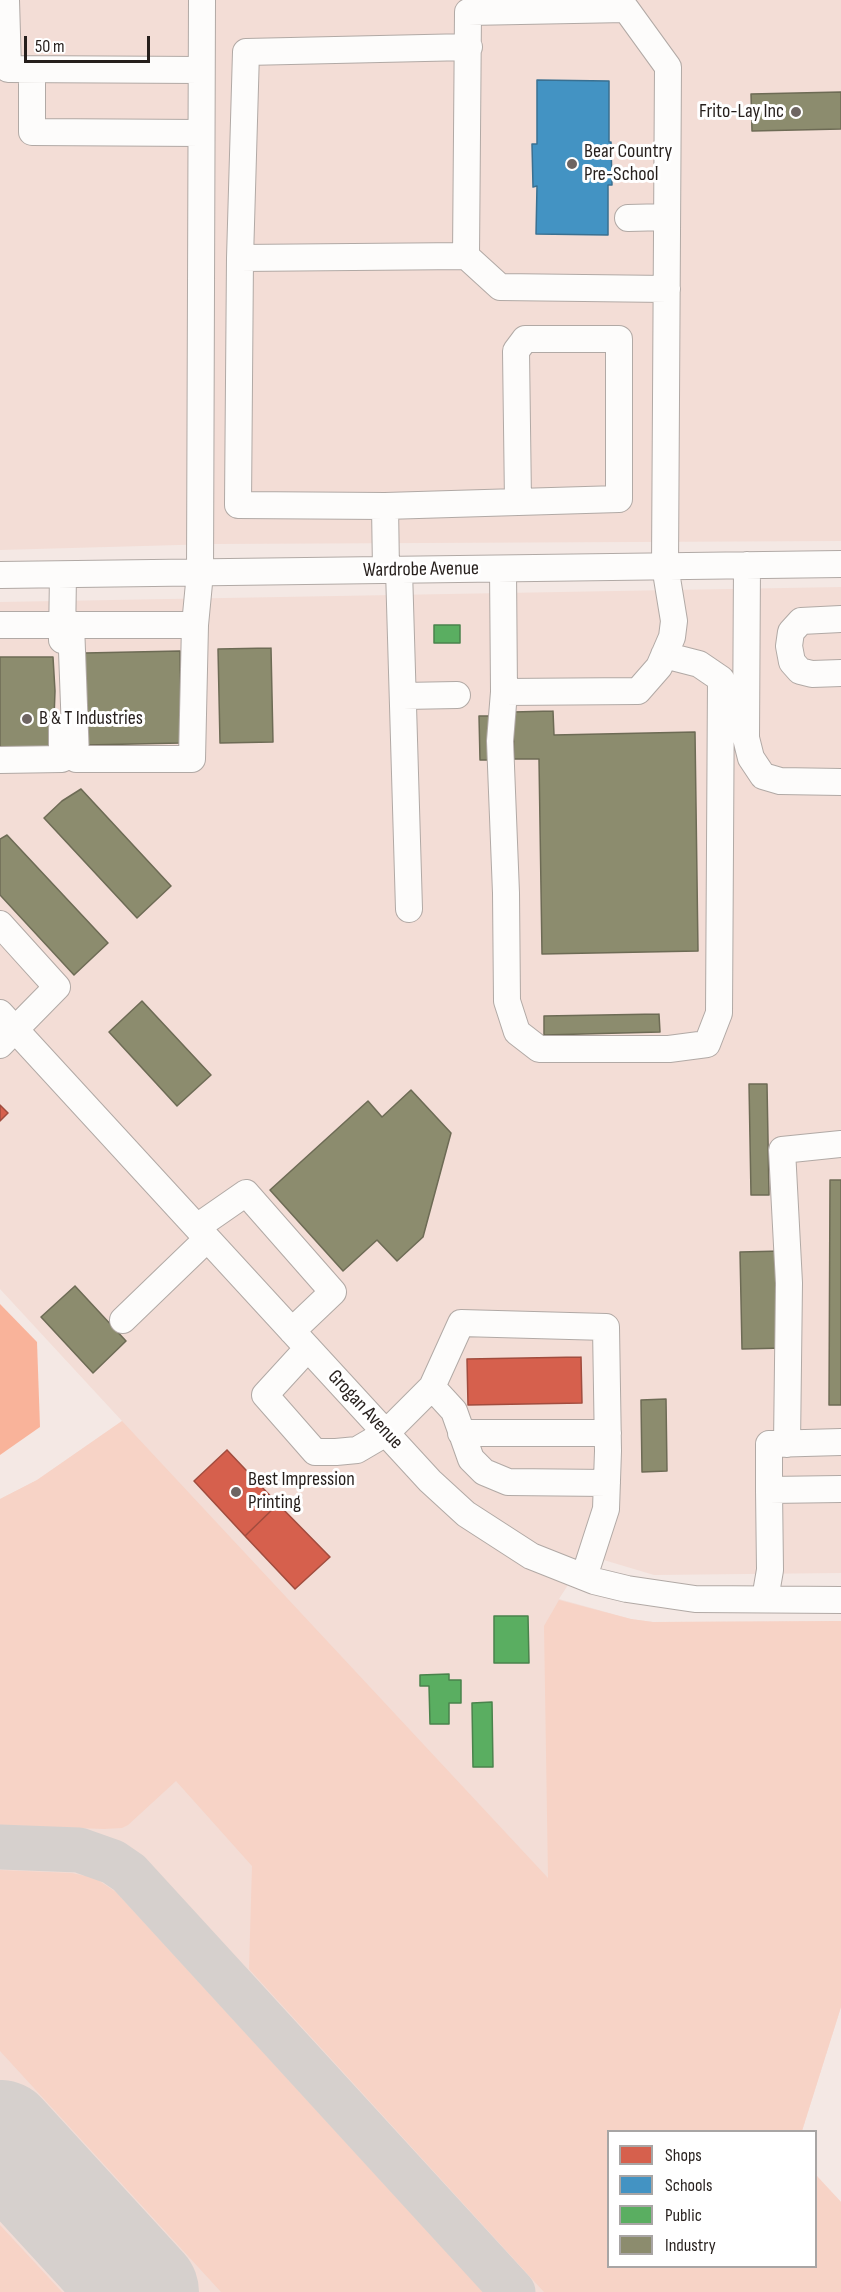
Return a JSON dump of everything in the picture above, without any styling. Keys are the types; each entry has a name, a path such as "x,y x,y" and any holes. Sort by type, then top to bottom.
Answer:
{"street":[{"path":"6,0 13,70 32,132 201,133"},
{"path":"63,575 76,759 192,759 195,625 200,573 202,0"},
{"path":"466,256 468,12 626,9 668,67 666,566 674,621 672,637 659,667 638,691 504,692"},
{"path":"469,47 246,52 240,258 238,505 385,506 620,499 619,339 525,339 516,351 518,502"},
{"path":"13,70 201,70"},
{"path":"628,218 668,217"},
{"path":"240,258 466,256 500,287 667,289"},
{"path":"385,506 403,696 409,909"},
{"name":"Wardrobe Avenue","path":"0,575 841,564"},
{"path":"747,565 746,726 751,758 763,776 780,781 841,782"},
{"path":"503,569 504,692 500,741 506,893 507,1001 517,1032 539,1049 669,1049 707,1044 719,1014 721,679 699,664 664,655"},
{"path":"841,619 801,621 791,632 789,646 792,662 800,671 812,674 841,673"},
{"path":"0,760 62,759 67,624"},
{"path":"0,625 195,625"},
{"path":"403,696 457,695"},
{"path":"0,924 57,987 5,1030"},
{"name":"Grogan Avenue","path":"5,1030 202,1233 430,1481 466,1514 505,1541 531,1556 584,1577 605,1584 661,1595 695,1599 841,1600"},
{"path":"787,1444 789,1283 782,1150 841,1144"},
{"path":"123,1320 202,1233 246,1193 333,1292 266,1395 315,1452 357,1450 386,1433 432,1387 461,1323 606,1327 608,1433 606,1509 584,1577"},
{"path":"432,1387 454,1411 471,1460 484,1472 508,1482 607,1484"},
{"path":"461,1433 608,1433"},
{"path":"765,1599 770,1570 769,1444 841,1443"},
{"path":"769,1490 841,1489"}],"shaded area":[{"path":"0,0 841,0 841,541 215,544 0,550"},
{"path":"841,587 841,1573 654,1575 587,1555 559,1599 631,1619 653,1622 841,1621 841,2007 802,2130 607,2130 607,2268 817,2268 817,2176 841,2202 841,2292 0,2292 0,1499 37,1480 122,1421 0,1289 0,602"},
{"path":"0,1304 37,1342 40,1427 0,1455"},
{"path":"122,1421 548,1878 544,1626 559,1600 631,1619 653,1622 841,1621 841,2007 802,2130 607,2130 607,2268 817,2268 817,2176 841,2202 841,2292 544,2292 249,1969 252,1866 176,1781 122,1828 0,1825 0,1499 37,1480"},
{"path":"0,1870 72,1873 95,1878 116,1892 483,2292 221,2292 0,2051"},
{"path":"0,2225 62,2292 0,2292"}],"building: Shops":[{"path":"0,1105 8,1113 0,1121"},
{"path":"581,1357 582,1403 468,1405 467,1359"},
{"name":"Best Impression Printing","path":"227,1450 278,1504 245,1536 194,1481"},
{"path":"278,1504 330,1557 295,1589 245,1536"}],"building: Schools":[{"name":"Bear Country Pre-School","path":"537,80 609,81 612,185 608,185 608,235 536,234 537,186 533,187 532,144 537,144"}],"building: Public":[{"path":"434,625 460,625 460,643 434,643"},
{"path":"494,1616 528,1616 529,1663 494,1663"},
{"path":"449,1674 449,1680 461,1680 461,1703 449,1703 449,1724 430,1724 429,1686 420,1686 420,1675"},
{"path":"492,1702 493,1767 473,1767 472,1703"}],"building: Industry":[{"name":"Frito-Lay Inc","path":"841,92 841,129 752,131 751,94"},
{"path":"271,648 273,742 220,743 218,649"},
{"path":"180,651 181,743 86,745 85,653"},
{"name":"B & T Industries","path":"0,657 53,657 55,691 53,747 0,747"},
{"path":"553,711 554,735 695,732 698,951 542,954 539,759 514,759 513,712"},
{"path":"479,716 493,716 493,760 480,760"},
{"path":"81,789 171,886 137,918 44,818 62,801"},
{"path":"7,835 108,943 74,975 0,895 0,839"},
{"path":"142,1001 211,1075 177,1106 109,1032"},
{"path":"659,1014 660,1032 544,1035 544,1016"},
{"path":"749,1084 767,1084 769,1195 751,1195"},
{"path":"411,1090 451,1133 423,1237 397,1261 377,1240 343,1271 270,1190 368,1101 382,1117"},
{"path":"830,1180 841,1180 841,1405 829,1405"},
{"path":"782,1251 784,1348 742,1349 740,1252"},
{"path":"75,1286 126,1341 93,1373 41,1317"},
{"path":"666,1399 667,1471 642,1472 641,1400"}],"taxiway":[{"path":"0,1847 79,1850 113,1862 129,1873 513,2292"}],"runway":[{"path":"0,2137 142,2292"}],"place":[{"name":"Frito-Lay Inc","path":"796,112"},
{"name":"Bear Country Pre-School","path":"572,164"},
{"name":"B & T Industries","path":"27,719"},
{"name":"Best Impression Printing","path":"236,1492"}]}
